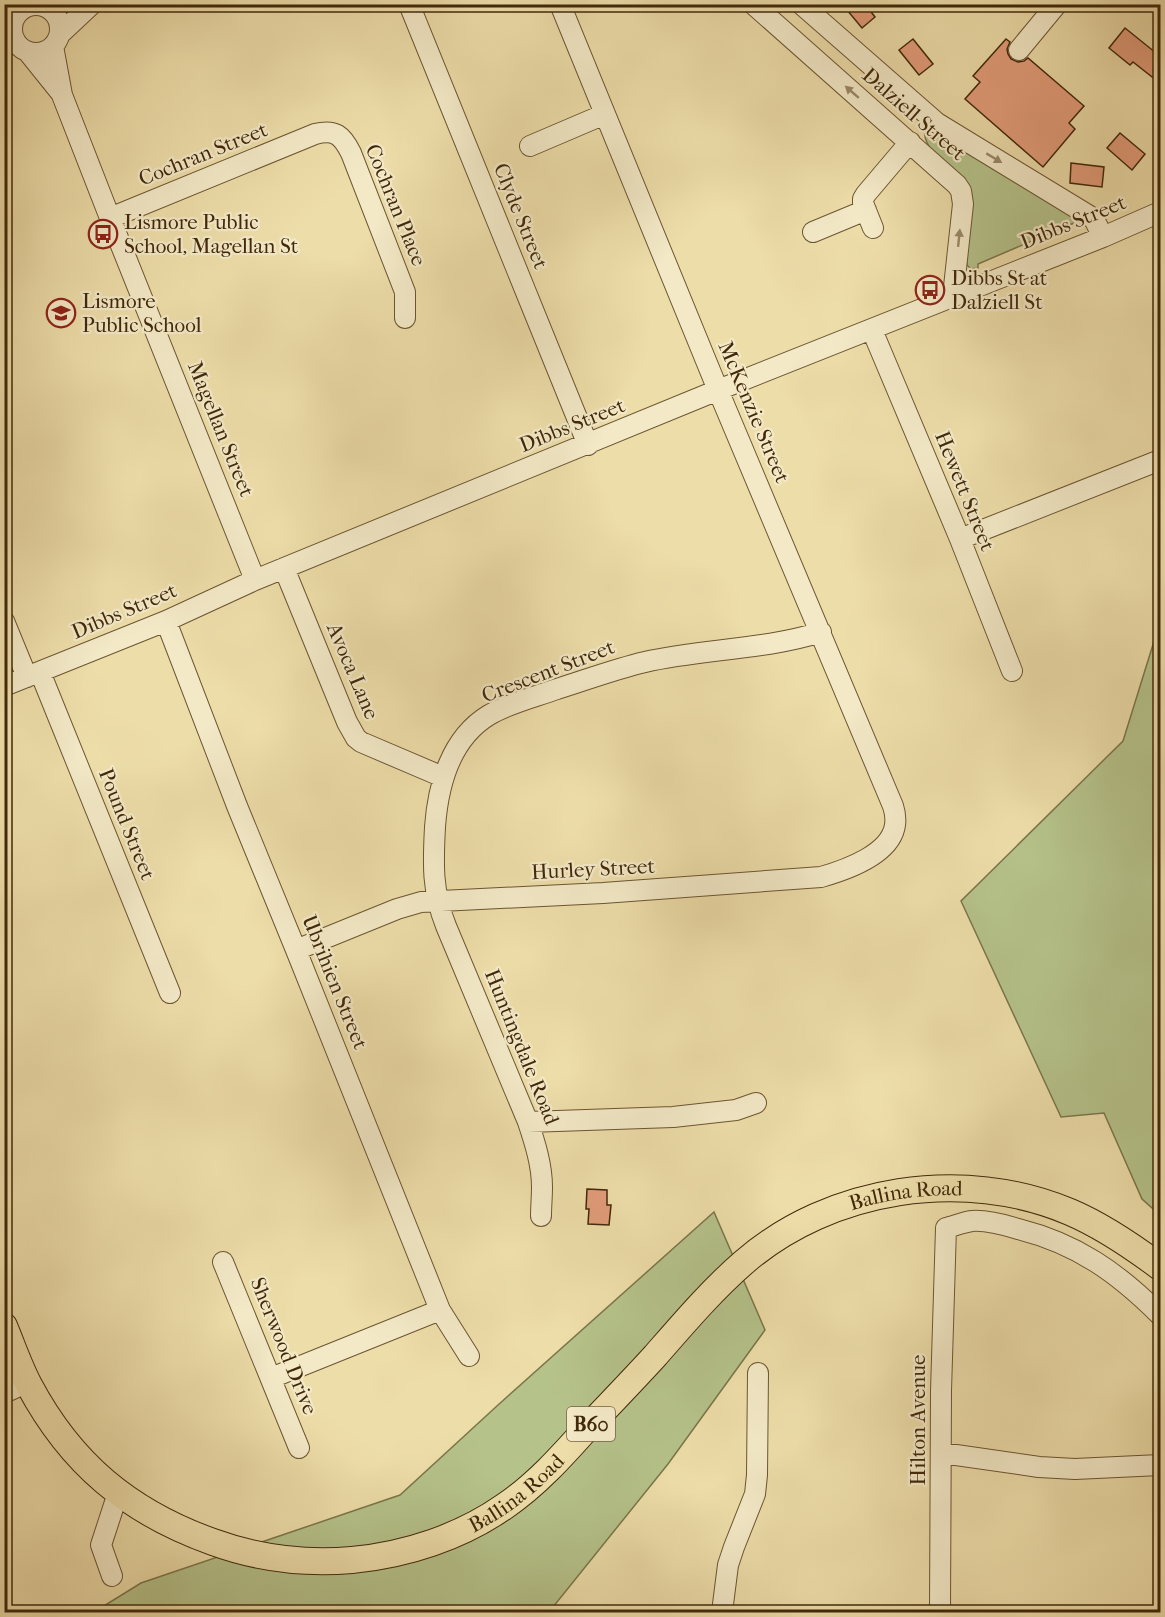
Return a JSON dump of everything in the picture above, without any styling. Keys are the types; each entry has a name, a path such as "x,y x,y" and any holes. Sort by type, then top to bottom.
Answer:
{"main road":[{"name":"Ballina Road","path":"4,1326 28,1382 47,1416 66,1442 99,1478 140,1509 198,1537 232,1549 266,1557 334,1561 394,1554 439,1540 463,1530 504,1507 543,1474 689,1317 746,1261 765,1246 830,1211 884,1195 934,1188 983,1189 1017,1195 1067,1211 1095,1223 1161,1267"}],"street":[{"path":"56,40 58,20 52,6 24,8 13,18 14,38 18,50 42,52 56,40 92,4"},
{"name":"Clyde Street","path":"409,4 588,445"},
{"name":"McKenzie Street","path":"561,4 718,390 893,806 896,824 890,838"},
{"name":"Dalziell Street","path":"753,4 952,179 961,191 963,204 953,296"},
{"name":"Dalziell Street","path":"801,4 937,123 1094,219 1103,237"},
{"path":"1019,50 1057,4"},
{"name":"Magellan Street","path":"56,40 62,95 255,580"},
{"name":"Magellan Street","path":"18,50 62,95"},
{"path":"530,146 605,114"},
{"name":"Cochran Place","path":"315,134 335,133 347,146 405,292 405,318"},
{"name":"Cochran Street","path":"110,218 315,134"},
{"path":"873,228 863,199 910,142"},
{"path":"813,232 866,210"},
{"name":"Dibbs Street","path":"4,686 166,621 255,580 718,390 1161,212"},
{"name":"Hewett Street","path":"872,330 1012,670"},
{"path":"960,539 1161,460"},
{"name":"Avoca Lane","path":"284,568 347,722 356,738 443,777"},
{"name":"Pound Street","path":"4,621 34,674 170,993"},
{"name":"Ubrihien Street","path":"166,621 237,806 440,1311 469,1356"},
{"name":"Crescent Street","path":"437,900 434,850 436,817 443,777 457,748 469,733 488,716 504,708 645,662 665,657 790,640 820,632"},
{"name":"Hurley Street","path":"296,950 397,909 422,902 603,893 821,877 862,861 883,847 890,838"},
{"name":"Huntingdale Road","path":"437,900 536,1144 543,1186 540,1216"},
{"path":"528,1122 673,1117 736,1110 756,1103"},
{"name":"Hilton Avenue","path":"940,1612 946,1228 973,1221 1003,1225 1065,1245 1091,1258 1116,1276 1161,1315"},
{"name":"Sherwood Drive","path":"223,1262 299,1448"},
{"path":"271,1378 440,1311"},
{"path":"722,1612 734,1547 755,1494 758,1373"},
{"path":"4,1393 28,1382"},
{"path":"942,1453 1039,1467 1075,1469 1161,1465"},
{"path":"112,1576 100,1545 118,1493"}],"green space":[{"path":"930,125 1081,220 978,264 978,268 971,269 967,265 966,257 972,201 970,192 930,147 925,134"},
{"path":"1160,622 1160,1215 1142,1199 1104,1113 1061,1117 961,901 1123,741"},
{"path":"714,1212 765,1330 668,1464 549,1612 94,1612 141,1583 400,1495"}],"building":[{"path":"842,4 865,4 875,17 862,28"},
{"path":"1125,28 1161,57 1161,84 1133,62 1130,65 1109,48"},
{"path":"913,39 933,64 919,75 899,50"},
{"path":"1006,39 1010,42 1007,49 1011,59 1018,62 1028,58 1084,106 1069,123 1075,129 1043,167 965,99 980,82 973,76"},
{"path":"1120,133 1145,154 1132,170 1107,148"},
{"path":"1071,163 1104,167 1102,187 1070,183"},
{"path":"587,1189 607,1190 607,1205 611,1205 609,1225 588,1224"}],"place":[{"name":"Lismore Public School, Magellan St","path":"103,234"},
{"name":"Dibbs St at Dalziell St","path":"930,290"},
{"name":"Lismore Public School","path":"61,313"}]}
